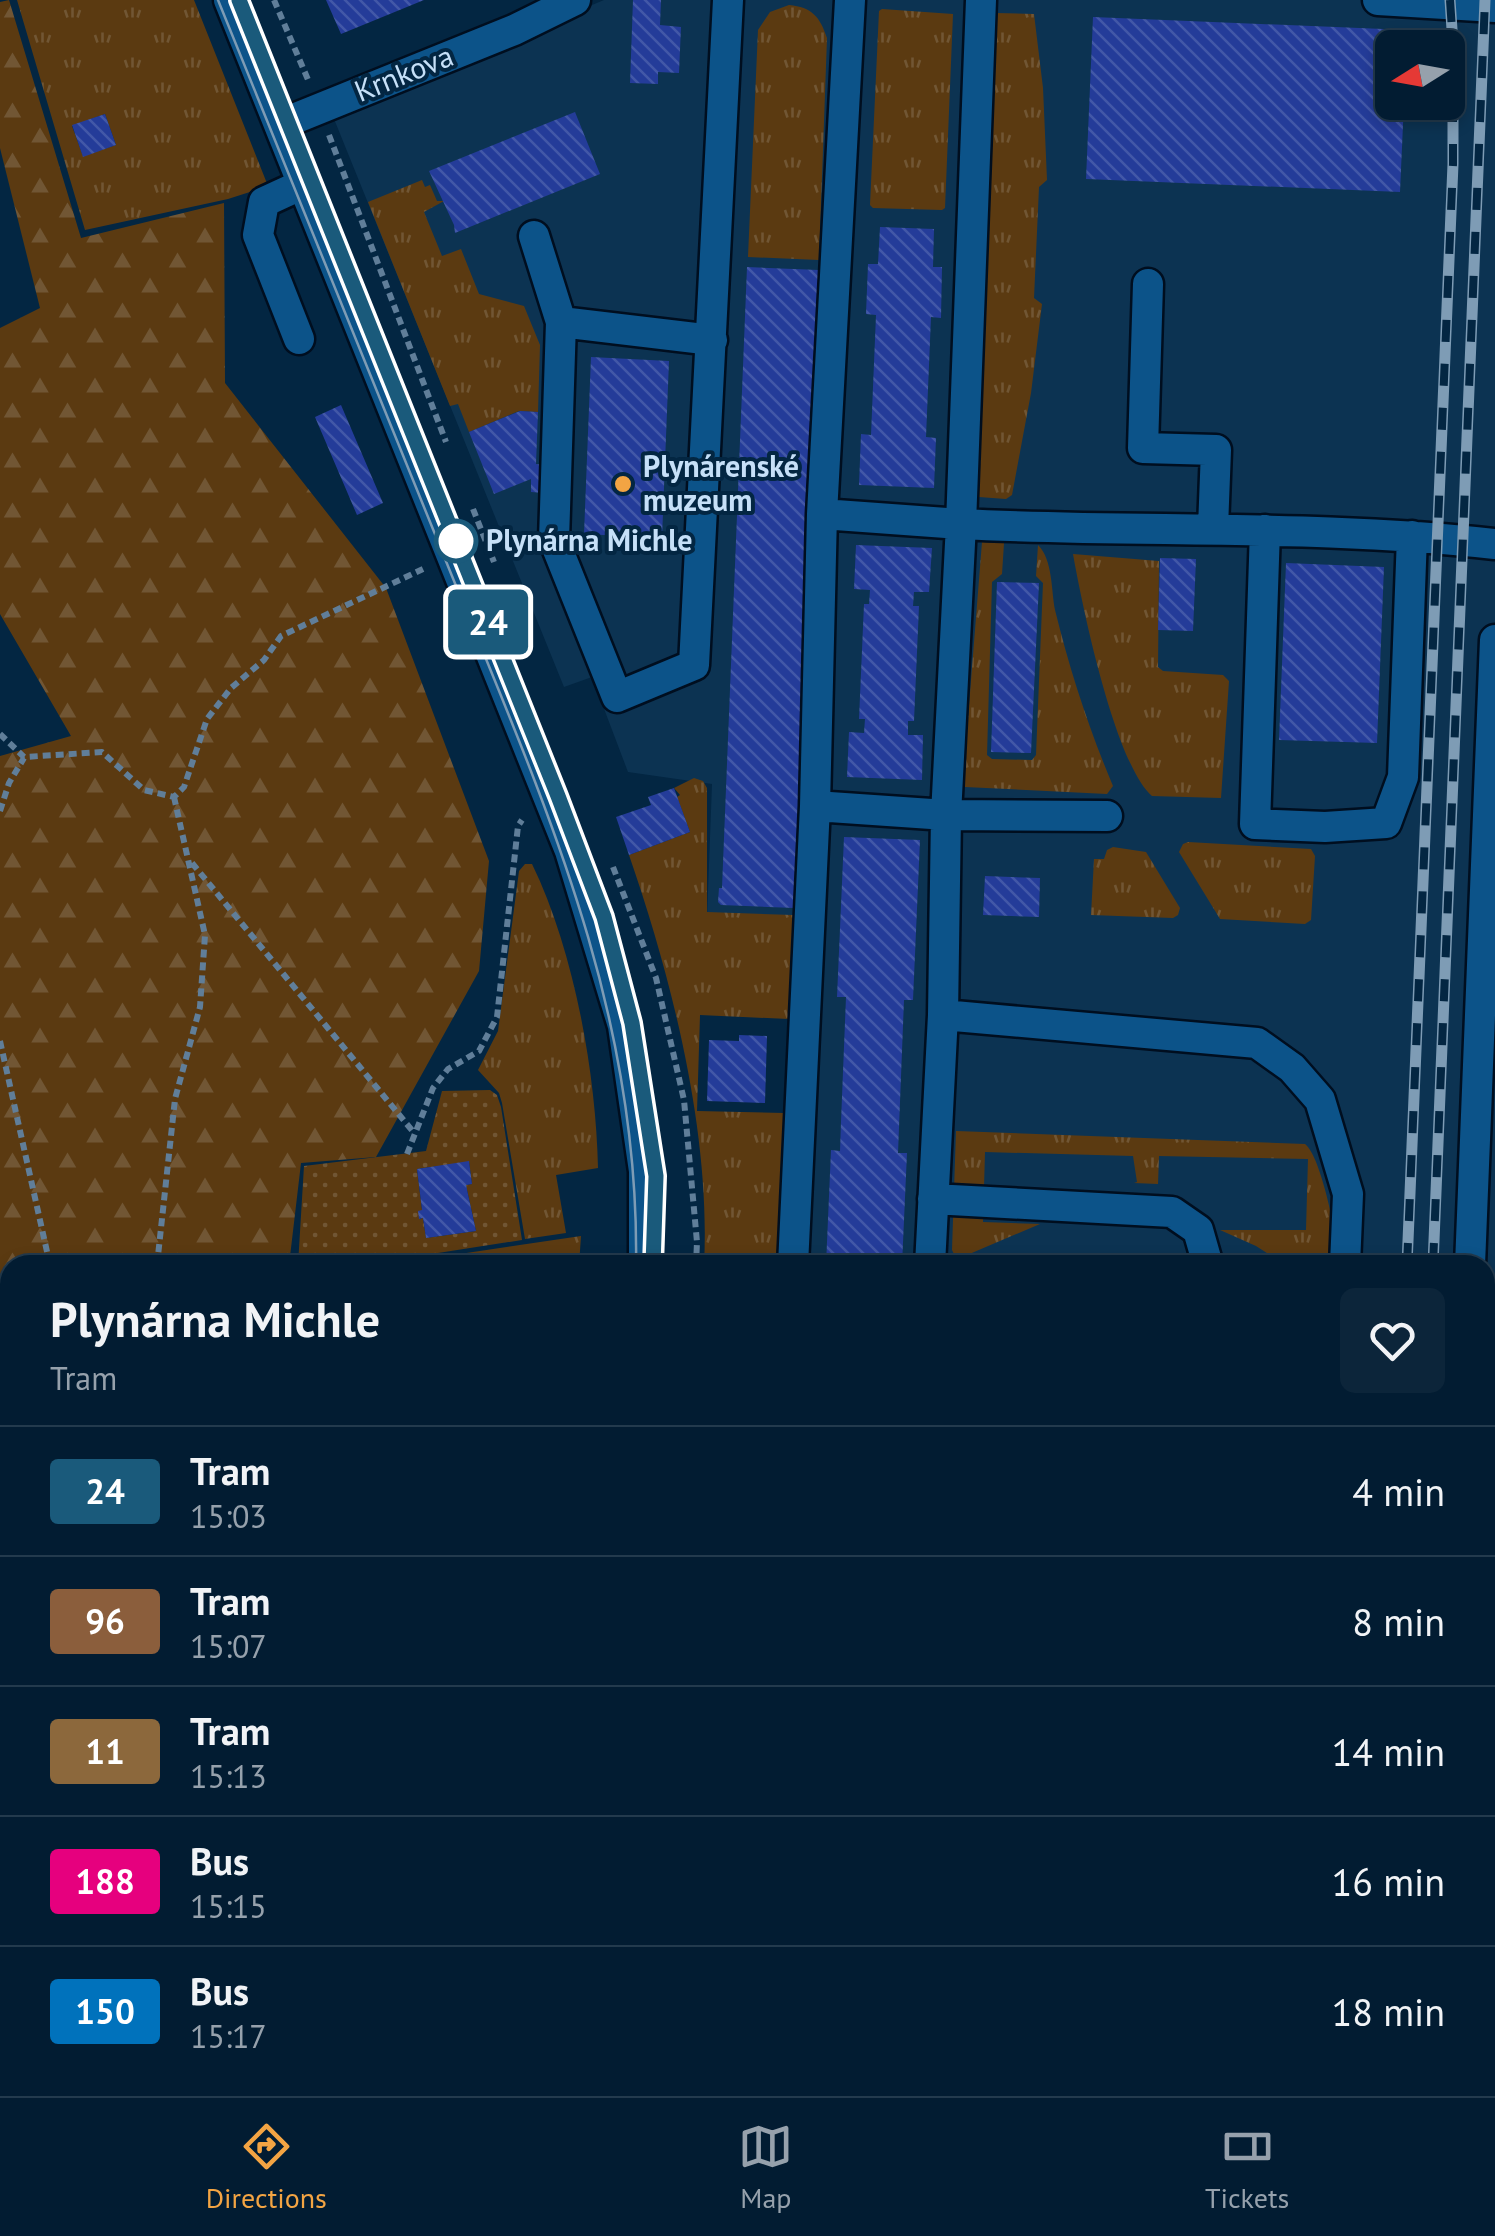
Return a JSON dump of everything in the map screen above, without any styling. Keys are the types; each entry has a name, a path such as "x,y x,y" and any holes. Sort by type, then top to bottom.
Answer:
{"street":[{"path":"229,0 570,850 623,1026 644,1171 644,1255"},
{"name":"Krnkova","path":"279,126 526,12 576,0"},
{"path":"534,236 561,322 554,540 617,697 694,665 728,0"},
{"path":"792,1255 814,806 822,514 850,0"},
{"path":"930,1255 981,0"},
{"path":"1378,0 1495,7"},
{"path":"299,339 258,235 264,202 303,184"},
{"path":"1148,284 1144,448 1216,450 1213,528"},
{"path":"561,322 712,340"},
{"path":"822,514 962,524 1412,536 1495,544"},
{"path":"1265,530 1255,824 1324,826 1386,822 1403,778 1412,536"},
{"path":"1471,1255 1487,1041 1495,640"},
{"path":"814,806 946,814 1107,816"},
{"path":"943,1016 1256,1043 1292,1068 1320,1100 1348,1194 1345,1255"},
{"path":"933,1199 1172,1212 1198,1230 1205,1255"}],"path":[{"path":"274,0 314,93"},
{"path":"324,119 380,275"},
{"path":"174,797 184,787 207,719 230,688 264,660 281,636 423,569"},
{"path":"0,734 24,757 102,752 144,790 174,797"},
{"path":"0,811 9,783 24,757"},
{"path":"406,1154 433,1088 448,1069 480,1051 497,1017 518,826 544,786"},
{"path":"159,1255 175,1099 200,1006 205,935 174,797"},
{"path":"191,862 414,1134"},
{"path":"0,1040 48,1255"}],"shaded area":[{"name":"Plynárna Michle","path":"604,0 1495,0 1495,1255 778,1255 793,915 707,918 712,784 628,772 592,677 564,687 332,114"}],"green space":[{"path":"9,0 81,238 224,203 225,383 386,588 489,861 479,971 376,1157 301,1163 290,1255 0,1255 0,756 71,736 0,614 0,328 40,308 0,148 0,2"},
{"path":"17,0 194,0 268,186 228,199 85,230","holes":["105,114 116,145 83,156 72,126"]},
{"path":"789,5 814,14 827,38 819,260 748,257 758,30 770,12"},
{"path":"882,9 953,14 942,210 870,205"},
{"path":"995,13 1034,14 1043,88 1047,180 1039,187 1034,298 1042,304 1031,393 1012,495 1006,499 979,497 975,492"},
{"path":"422,180 425,187 430,185 437,201 444,201 424,212 442,256 461,249 479,294 524,306 540,345 538,412 519,411 469,432 458,404 450,406 368,202"},
{"path":"982,542 1004,543 1002,574 992,582 987,755 992,759 1032,760 1036,755 1043,583 1036,576 1038,545 1049,567 1055,610 1074,677 1113,786 1107,794 965,787"},
{"path":"1073,554 1159,561 1158,667 1163,671 1223,675 1229,681 1221,798 1152,796 1138,779 1102,682"},
{"path":"694,778 703,781 707,788 707,912 793,915 789,1019 700,1015 697,1111 784,1113 777,1255 704,1255 705,1215 695,1110 660,953 629,855 690,832 677,797 680,795 674,788"},
{"path":"1188,842 1311,849 1315,856 1311,920 1305,924 1220,919 1179,852"},
{"path":"1113,847 1146,852 1180,908 1178,915 1091,915 1094,859 1104,859"},
{"path":"525,864 532,864 547,898 571,973 593,1093 598,1168 556,1175 566,1233 525,1239 502,1103 499,1093 478,1070 498,1031 519,871"},
{"path":"490,1090 497,1095 522,1240 425,1255 299,1255 304,1166 426,1151 442,1091","holes":["469,1162 472,1184 466,1185 476,1231 426,1238 423,1218 420,1219 417,1169"]},
{"path":"956,1131 1305,1144 1323,1182 1339,1255 1270,1255 1220,1230 1306,1230 1308,1159 1159,1156 1158,1184 1134,1183 1137,1182 1133,1156 985,1152 983,1222 1040,1224 967,1255 954,1255"},
{"path":"581,1236 580,1255 453,1255"}],"building":[{"path":"326,0 424,0 341,34"},
{"path":"633,0 661,0 660,25 681,27 679,73 658,72 658,84 630,83"},
{"path":"1093,17 1407,30 1375,30 1375,120 1403,120 1400,192 1086,179"},
{"path":"575,112 600,174 455,233 429,171"},
{"path":"105,114 116,145 83,157 72,125"},
{"path":"880,227 934,229 933,267 942,267 941,318 931,317 926,437 936,438 934,488 859,485 861,434 871,435 876,315 866,314 868,264 878,264"},
{"path":"747,267 819,270 794,908 718,902 722,888"},
{"path":"591,357 669,361 662,538 584,534"},
{"path":"341,405 383,503 357,515 315,417"},
{"path":"520,411 538,412 536,464 544,465 543,493 531,492 531,479 494,494 469,432"},
{"path":"856,545 932,548 929,592 914,592 913,606 919,606 914,721 908,721 908,735 923,735 922,780 847,777 849,732 864,733 865,719 859,719 864,604 869,604 870,590 854,589"},
{"path":"1160,558 1196,559 1193,631 1158,630"},
{"path":"1286,563 1384,567 1377,743 1279,740"},
{"path":"997,582 1039,583 1031,753 991,752"},
{"path":"674,788 690,832 629,855 616,817 651,805 648,797"},
{"path":"844,837 920,840 913,1000 904,1000 898,1153 907,1153 902,1255 826,1255 831,1150 840,1151 846,997 837,997"},
{"path":"985,876 1040,878 1039,917 983,915"},
{"path":"739,1035 767,1036 765,1103 707,1101 709,1040 739,1041"},
{"path":"469,1161 472,1184 466,1185 476,1231 426,1238 423,1218 419,1219 418,1211 422,1210 417,1169"}],"tram line":[{"path":"218,0 521,744 580,912 604,996 622,1083 633,1172 636,1255"},
{"path":"239,0 604,917 632,1023 656,1175 653,1255"},
{"name":"24","path":"239,0 604,917 632,1023 656,1176 653,1255"}],"railway":[{"path":"1450,0 1452,30"},
{"path":"1433,1255 1485,0"},
{"path":"1407,1255 1453,120"}],"place":[{"name":"Plynárenské muzeum","path":"623,484"},
{"name":"Plynárna Michle","path":"456,541"}]}
